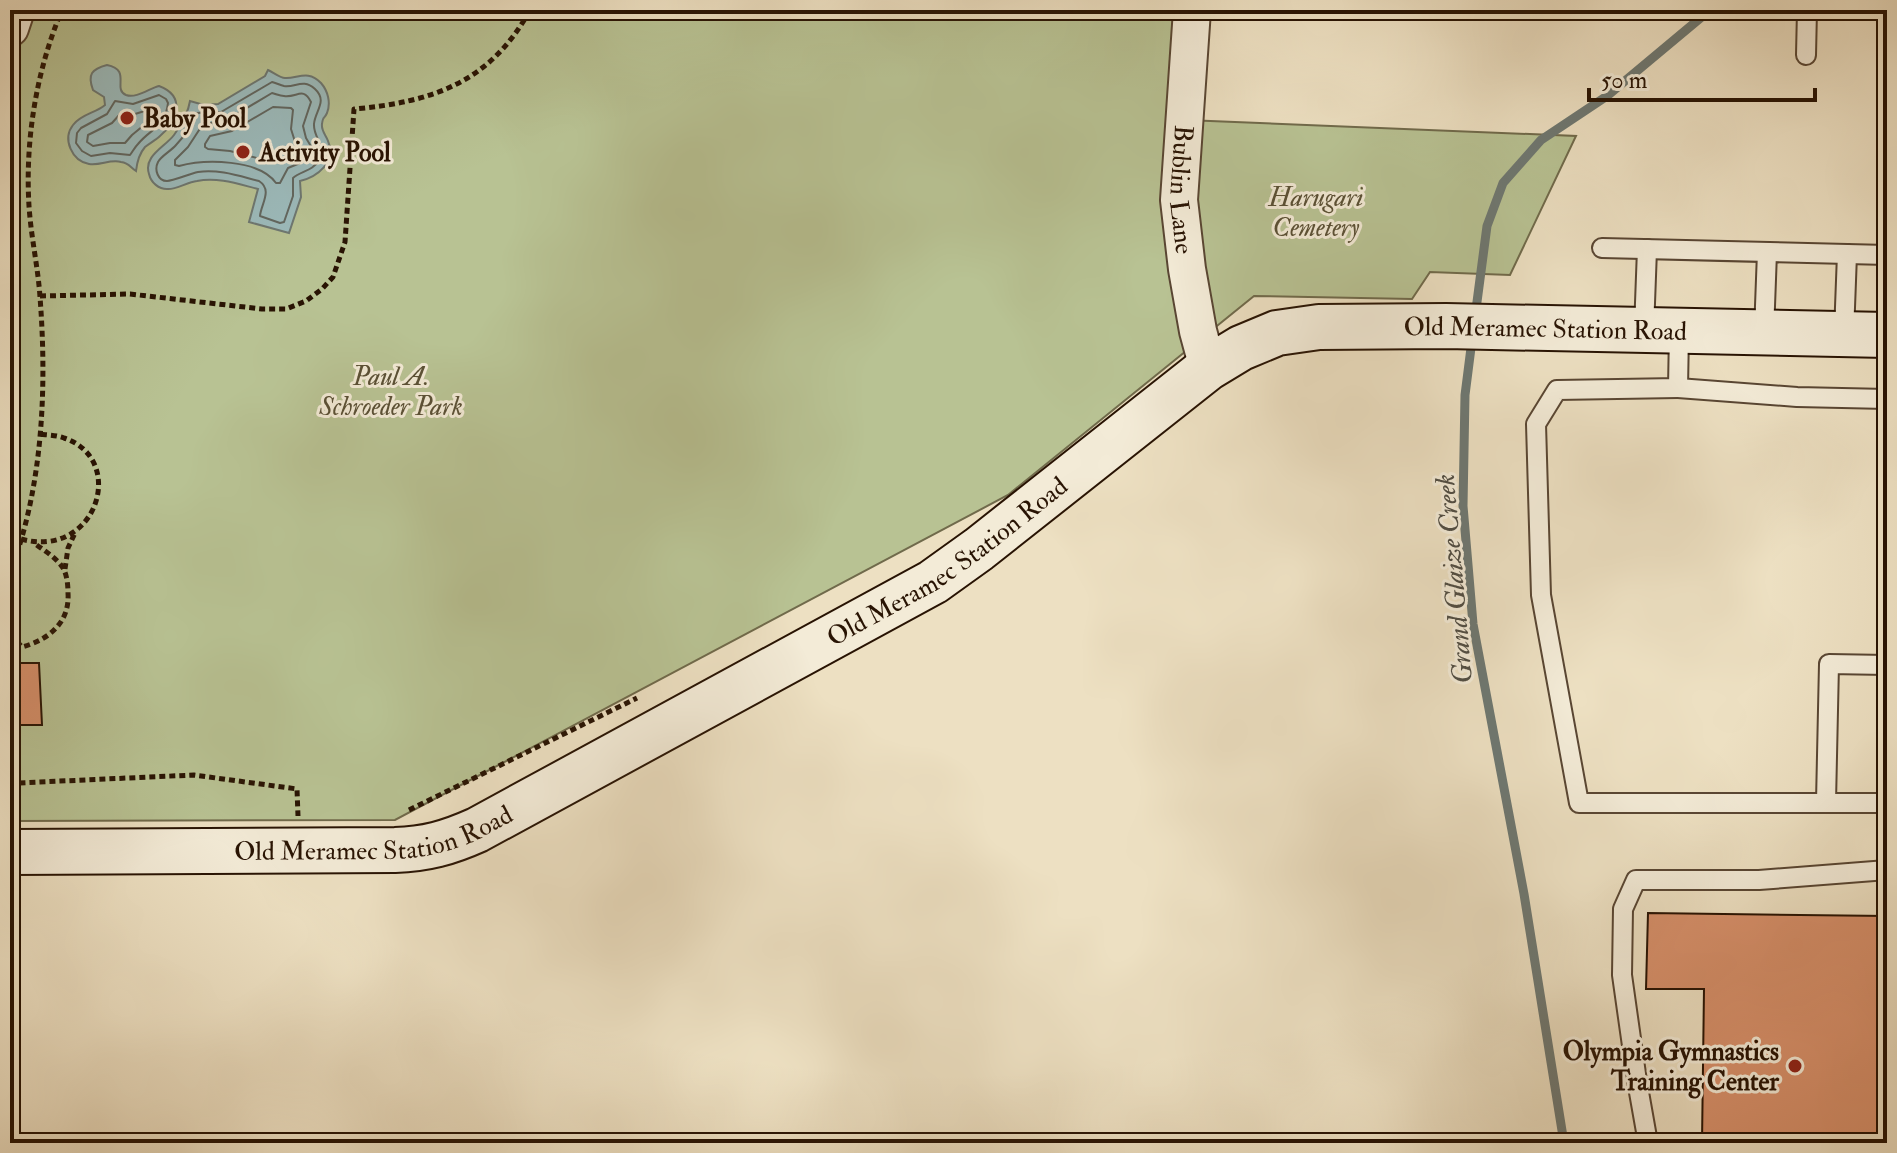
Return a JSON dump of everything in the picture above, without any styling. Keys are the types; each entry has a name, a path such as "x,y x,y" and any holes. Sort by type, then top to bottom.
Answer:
{"street":[{"path":"10,28 16,10"},
{"name":"Bublin Lane","path":"1192,10 1179,200 1190,285 1208,368"},
{"name":"Old Meramec Station Road","path":"10,852 395,850 438,846 459,838 933,582 1208,368 1241,348 1277,333 1319,327 1446,326 1887,335"}],"lane":[{"path":"1806,55 1807,10"},
{"path":"1602,248 1887,255"},
{"path":"1647,249 1661,331 1678,388"},
{"path":"1764,333 1767,252"},
{"path":"1844,334 1847,254"},
{"path":"1887,399 1797,397 1678,388 1557,390 1536,424 1541,595 1579,803 1887,803"},
{"path":"1826,802 1829,664 1887,665"},
{"path":"1648,1143 1622,975 1623,909 1636,880 1759,880 1887,870"}],"path":[{"path":"10,573 33,486 43,386 40,296 29,209 29,148 46,53 62,10"},
{"path":"40,296 130,294 262,309 286,309 306,301 333,277 345,242 354,109 405,102 442,92 485,67 513,38 530,10"},
{"path":"33,542 62,538 76,531 87,521 97,503 98,488 94,466 87,454 66,438 39,434"},
{"path":"10,634 22,647 43,639 60,625 68,607 64,570 68,548 76,531"},
{"path":"21,539 33,542 50,554 64,570"},
{"path":"403,813 650,692"},
{"path":"10,780 18,783 194,775 247,781 297,789 298,824"}],"green space":[{"name":"Paul A. Schroeder Park","path":"10,10 1184,10 1186,120 1576,136 1510,275 1430,272 1412,299 1254,296 1008,495 395,820 10,821"}],"water":[{"name":"Baby Pool","path":"107,65 119,71 122,92 126,95 159,86 168,90 176,102 171,123 145,147 136,171 126,163 117,161 83,162 70,149 68,137 76,121 105,105 104,97 93,90 91,76 94,70"},
{"name":"Activity Pool","path":"268,70 283,78 312,76 321,83 329,101 322,126 330,156 319,172 300,181 301,197 289,233 249,222 258,189 213,180 164,189 153,183 148,168 152,157 180,127 190,101 204,105 218,104 265,76"}],"building":[{"path":"10,663 39,663 42,725 10,725"},
{"name":"Olympia Gymnastics Training Center","path":"1648,913 1887,916 1887,1143 1702,1143 1704,989 1646,989"}],"waterway":[{"name":"Grand Glaize Creek","path":"1475,317 1487,226 1503,183 1541,140 1607,96 1710,10"},
{"name":"Grand Glaize Creek","path":"1472,340 1465,395 1463,506 1473,624 1524,894 1564,1143"}],"place":[{"name":"Baby Pool","path":"127,118"},
{"name":"Activity Pool","path":"243,152"},
{"name":"Olympia Gymnastics Training Center","path":"1795,1066"}],"park label":[{"name":"Harugari Cemetery","path":"1316,212"}]}
